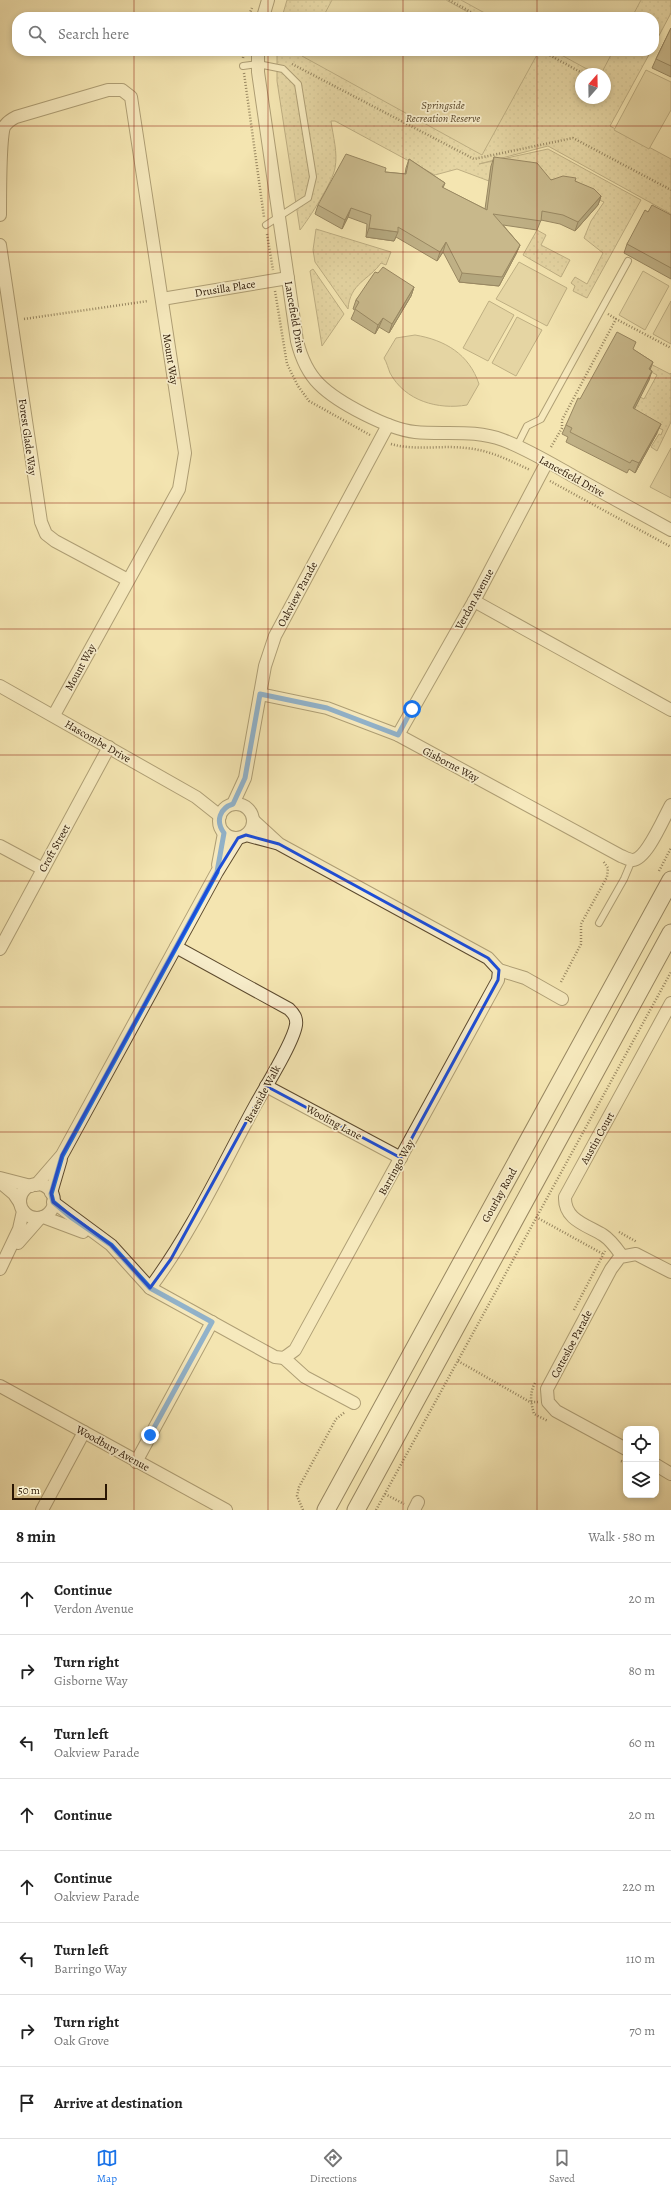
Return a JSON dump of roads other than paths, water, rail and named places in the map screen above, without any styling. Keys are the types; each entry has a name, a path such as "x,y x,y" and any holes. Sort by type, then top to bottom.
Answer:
{"main road":[{"name":"Gourlay Road","path":"326,1510 664,877"},
{"path":"356,1510 671,933"}],"street":[{"path":"264,12 268,0"},
{"name":"Lancefield Drive","path":"258,56 297,341 302,358 309,372 319,384 334,397 388,425 413,431 485,435 516,446 671,530"},
{"name":"Mount Way","path":"0,214 3,132 5,126 12,119 108,90 122,90 131,97 185,453 179,489 54,715"},
{"name":"Forest Glade Way","path":"0,245 6,321 41,522 46,534 128,580"},
{"name":"Drusilla Place","path":"162,299 288,278"},
{"name":"Oakview Parade","path":"248,808 245,778 265,666 275,636 388,425"},
{"name":"Verdon Avenue","path":"398,735 474,601 547,462"},
{"path":"474,601 671,710"},
{"name":"Hascombe Drive","path":"0,686 54,715 196,797 226,809"},
{"name":"Gisborne Way","path":"260,694 327,708 398,735 605,848 632,860"},
{"name":"Croft Street","path":"0,949 109,747"},
{"name":"Oakview Parade","path":"226,809 245,778"},
{"path":"279,844 242,837 233,838 224,833 220,825 226,809 244,805 251,812 254,822 279,844 488,958 499,970 525,978 562,999"},
{"path":"632,860 639,857 646,850 671,805"},
{"path":"9,1253 41,1218 50,1211 62,1156 217,872 242,837 250,831 254,822"},
{"path":"217,872 224,833"},
{"path":"0,846 43,869"},
{"name":"Braeside Walk","path":"150,1288 171,1259 266,1086 293,1035 296,1024 295,1016 283,1005 176,947"},
{"name":"Barringo Way","path":"284,1358 295,1350 498,980 499,970"},
{"name":"Austin Court","path":"622,1256 608,1239 571,1216 567,1210 565,1197 671,1003"},
{"name":"Wooling Lane","path":"266,1086 401,1158"},
{"path":"0,1269 9,1253 19,1229 23,1192 34,1185 62,1156"},
{"path":"0,1178 45,1187 52,1198 96,1236 111,1245 150,1288 275,1357 284,1358 305,1377 352,1407"},
{"path":"0,1182 14,1194 30,1217 41,1218 96,1236"},
{"path":"622,1256 636,1254 671,1272"},
{"name":"Cottesloe Parade","path":"622,1256 611,1269 547,1389 548,1402 556,1411 623,1447"},
{"path":"136,1462 212,1322"},
{"name":"Woodbury Avenue","path":"0,1386 217,1508"},
{"path":"42,1510 84,1432"},
{"path":"659,1467 671,1474"}],"lane":[{"path":"243,66 258,64 283,69 298,84 313,177 308,198 280,218 266,225"},
{"path":"516,446 527,426 541,419 628,261"},
{"path":"599,923 624,879 632,860"}],"park label":[{"name":"Springside Recreation Reserve","path":"443,111"}]}
